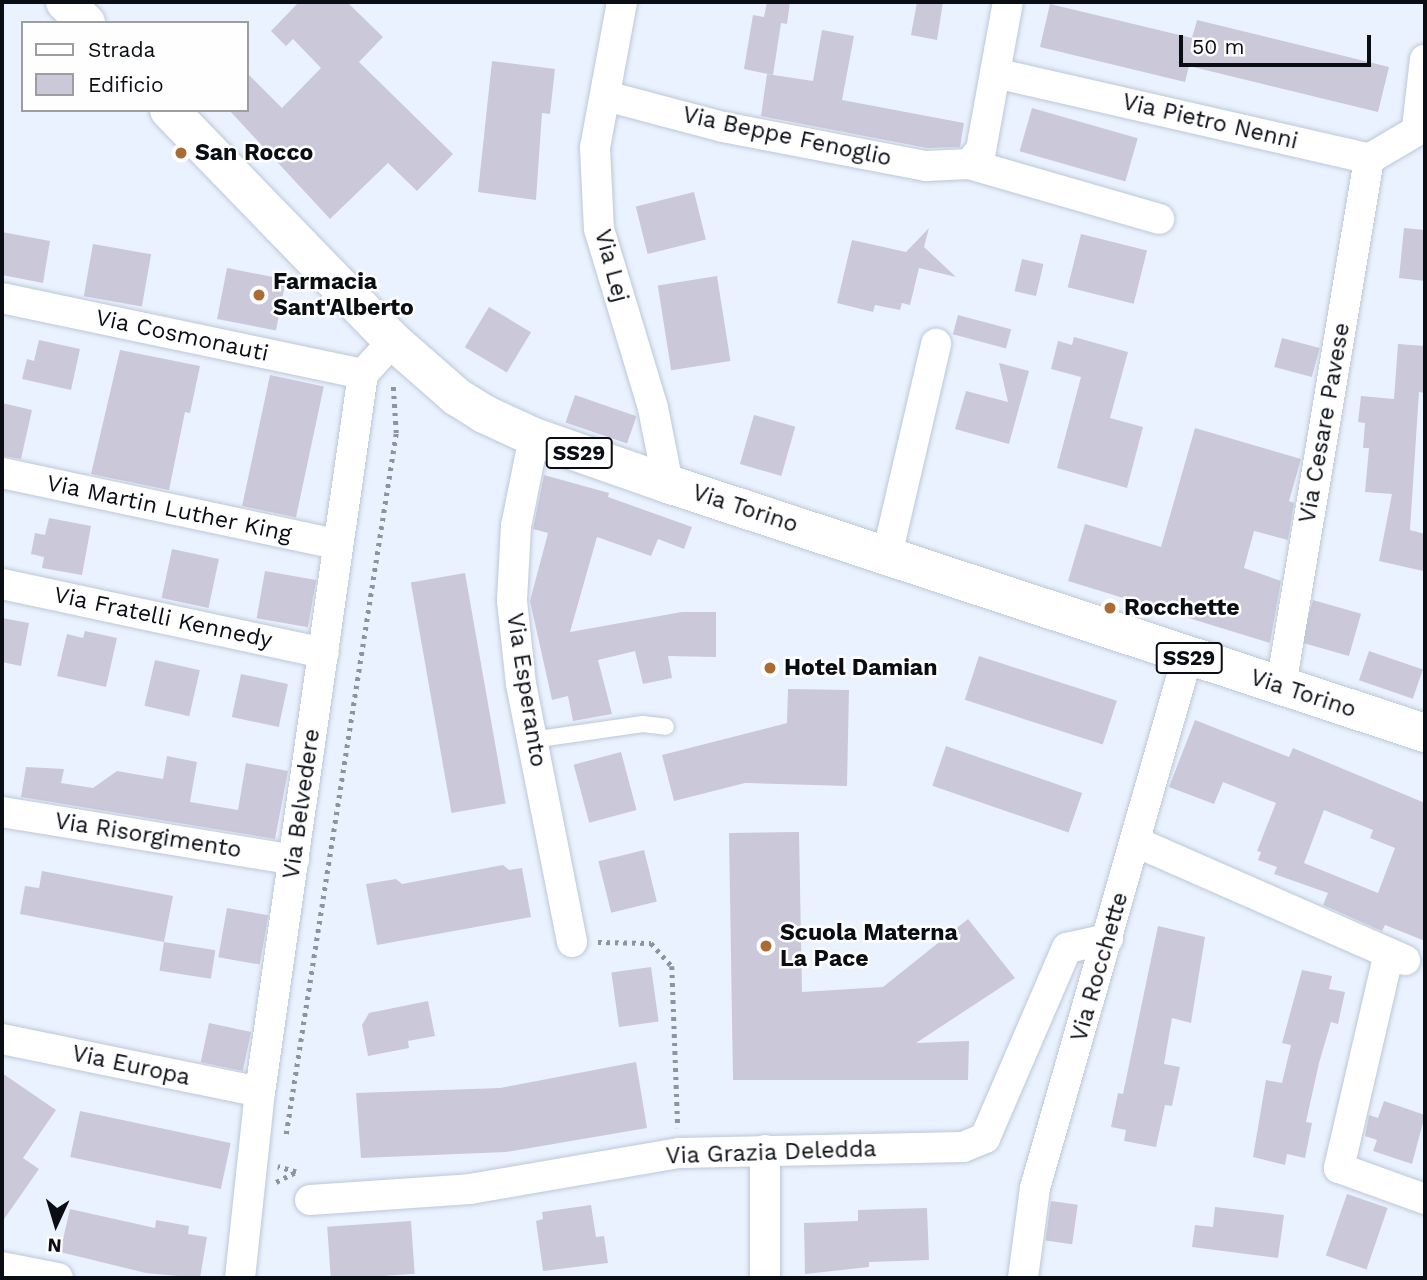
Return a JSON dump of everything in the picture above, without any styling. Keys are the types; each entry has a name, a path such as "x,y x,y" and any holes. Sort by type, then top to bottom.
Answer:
{"main road":[{"path":"65,2 84,21"},
{"name":"Via Torino","path":"171,112 377,359 534,438 1187,658 1425,733"}],"street":[{"name":"Via Lej","path":"622,2 595,148 599,229 653,408 668,484"},
{"path":"969,164 981,150 1009,2"},
{"path":"1369,159 1421,127 1425,59"},
{"name":"Via Pietro Nenni","path":"995,73 1369,159"},
{"name":"Via Beppe Fenoglio","path":"606,96 723,127 926,166 969,164 1159,219"},
{"name":"Via Cesare Pavese","path":"1281,686 1369,159"},
{"name":"Via Cosmonauti","path":"2,298 377,359"},
{"path":"887,555 936,344"},
{"name":"Via Belvedere","path":"240,1278 260,1092 324,653 337,544 377,359"},
{"name":"Via Esperanto","path":"534,438 516,526 512,601 532,740 572,942"},
{"name":"Via Martin Luther King","path":"2,474 337,544"},
{"name":"Via Fratelli Kennedy","path":"2,584 324,653"},
{"name":"Via Rocchette","path":"1023,1278 1035,1188 1187,658"},
{"name":"Via Risorgimento","path":"2,812 294,860"},
{"path":"1136,842 1398,957 1339,1168 1425,1199"},
{"name":"Via Grazia Deledda","path":"310,1200 470,1189 679,1153 963,1147 985,1138 1067,948 1108,939"},
{"name":"Via Europa","path":"2,1039 260,1092"},
{"path":"765,1150 765,1278"},
{"path":"2,1267 58,1278"}],"lane":[{"path":"532,740 643,724 666,727"}],"path":[{"path":"284,1147 396,433 393,380 377,359"},
{"path":"572,942 651,943 672,966 679,1153"},
{"path":"268,1164 296,1172 272,1184"}],"building":[{"path":"299,2 347,2 383,37 359,62 453,154 417,191 388,163 330,219 231,112 248,112 248,74 282,108 321,68 293,39 286,46 271,31"},
{"path":"767,2 790,2 787,24 781,23 773,75 744,69 753,15 764,17"},
{"path":"917,2 943,2 937,40 911,35"},
{"path":"1050,4 1192,38 1197,20 1389,67 1378,112 1189,66 1185,82 1040,47"},
{"path":"822,30 854,36 842,100 964,123 960,147 927,148 761,116 767,74 813,81"},
{"path":"492,61 555,69 550,114 542,113 536,200 478,192"},
{"path":"1032,108 1138,138 1125,182 1020,151"},
{"path":"694,192 706,240 648,254 636,207"},
{"path":"929,228 924,247 956,277 919,268 910,305 902,303 900,310 875,305 873,312 837,303 852,240 906,252"},
{"path":"1404,228 1425,230 1425,281 1399,278"},
{"path":"2,232 50,241 43,283 2,275"},
{"path":"1081,234 1147,250 1134,304 1068,287"},
{"path":"93,244 151,254 142,306 84,296"},
{"path":"1022,259 1043,264 1036,296 1015,291"},
{"path":"227,268 286,279 276,330 217,319"},
{"path":"717,276 730,361 671,370 658,285"},
{"path":"489,307 531,332 507,373 465,347"},
{"path":"958,315 1011,329 1006,349 953,334"},
{"path":"1074,337 1128,352 1110,418 1143,427 1127,488 1057,468 1081,377 1051,369 1058,341 1072,345"},
{"path":"1282,338 1320,348 1312,377 1274,367"},
{"path":"39,340 80,349 71,390 22,379 27,359 34,361"},
{"path":"1398,344 1425,346 1425,393 1419,392 1410,530 1425,534 1423,571 1379,561 1392,494 1365,492 1369,448 1363,448 1365,423 1358,422 1361,396 1394,399"},
{"path":"120,350 200,366 190,413 185,412 169,490 91,474"},
{"path":"999,363 1029,371 1009,444 955,429 966,391 1008,402"},
{"path":"270,375 324,386 296,518 242,506"},
{"path":"575,395 636,416 627,444 566,422"},
{"path":"2,403 32,410 21,459 2,456"},
{"path":"754,415 795,427 781,476 740,464"},
{"path":"1195,428 1301,459 1289,501 1294,503 1288,540 1254,531 1244,568 1281,581 1270,643 1068,581 1085,524 1161,547"},
{"path":"544,475 609,493 608,497 692,527 684,549 658,539 651,556 597,537 570,632 682,612 716,612 716,657 668,656 672,678 643,684 635,651 598,660 612,714 573,721 568,696 552,700 530,601 548,533 533,529"},
{"path":"49,518 91,526 82,575 42,568 44,557 31,554 35,533 45,535"},
{"path":"172,549 219,559 209,608 162,598"},
{"path":"265,571 316,580 308,627 257,618"},
{"path":"465,573 506,803 451,813 411,583"},
{"path":"1313,600 1361,614 1349,656 1301,642"},
{"path":"2,618 29,623 21,666 2,662"},
{"path":"85,631 117,638 106,687 57,676 67,634 83,638"},
{"path":"1369,651 1423,670 1413,699 1359,680"},
{"path":"979,656 1117,701 1103,745 965,700"},
{"path":"155,660 200,670 189,716 144,706"},
{"path":"241,674 288,684 279,727 232,717"},
{"path":"788,689 849,690 847,786 745,783 674,801 662,755 787,723"},
{"path":"1195,720 1289,757 1293,748 1425,803 1425,941 1385,925 1382,931 1323,905 1328,893 1274,874 1277,867 1258,860 1261,852 1257,851 1276,803 1223,782 1214,804 1169,787","holes":["1324,810 1373,830 1370,838 1395,848 1378,893 1304,863"]},
{"path":"946,746 1082,793 1068,833 932,786"},
{"path":"621,752 637,810 589,823 574,765"},
{"path":"167,756 197,762 190,802 238,810 246,763 288,771 275,839 21,797 26,767 64,769 61,783 93,788 117,771 163,779"},
{"name":"Scuola Materna La Pace","path":"799,832 802,992 883,987 968,919 1015,978 916,1043 969,1041 968,1080 733,1080 729,833"},
{"path":"644,850 657,901 611,913 598,861"},
{"path":"503,865 509,870 522,868 531,917 377,945 366,884 396,879 402,884"},
{"path":"42,871 173,896 164,942 20,914 25,886 39,888"},
{"path":"227,908 268,915 260,965 218,957"},
{"path":"1158,926 1205,937 1191,1023 1172,1018 1164,1064 1180,1067 1172,1106 1165,1105 1156,1147 1124,1141 1126,1130 1111,1127 1118,1093 1123,1094"},
{"path":"164,942 215,950 211,979 159,971"},
{"path":"651,967 659,1021 619,1027 611,973"},
{"path":"1302,970 1332,976 1329,989 1345,992 1338,1024 1331,1022 1319,1063 1306,1122 1312,1123 1305,1158 1287,1154 1285,1165 1253,1157 1266,1080 1282,1083 1291,1045 1282,1043"},
{"path":"428,1001 435,1036 408,1041 409,1048 368,1056 362,1025 369,1013"},
{"path":"209,1023 251,1032 243,1071 201,1062"},
{"path":"636,1062 647,1128 506,1152 361,1158 356,1093 500,1088"},
{"path":"2,1073 56,1110 23,1158 39,1169 2,1222"},
{"path":"1384,1101 1425,1115 1412,1164 1373,1151 1377,1140 1365,1136 1369,1115 1378,1118"},
{"path":"80,1111 231,1143 221,1189 70,1157"},
{"path":"1347,1194 1388,1208 1366,1269 1326,1255"},
{"path":"1051,1201 1078,1205 1072,1244 1045,1241"},
{"path":"591,1205 596,1237 604,1236 608,1263 543,1271 536,1221 543,1219 542,1212"},
{"path":"1215,1207 1284,1215 1278,1258 1192,1247 1195,1225 1213,1227"},
{"path":"927,1208 929,1260 869,1262 869,1267 805,1274 804,1223 858,1221 858,1210"},
{"path":"70,1209 155,1228 156,1220 189,1226 188,1234 207,1237 200,1278 146,1273 60,1252"},
{"path":"411,1221 415,1274 331,1278 327,1227"}],"place":[{"name":"San Rocco","path":"181,153"},
{"name":"Farmacia Sant'Alberto","path":"259,295"},
{"name":"Rocchette","path":"1110,608"},
{"name":"Hotel Damian","path":"770,668"},
{"name":"Scuola Materna La Pace","path":"766,946"}]}
